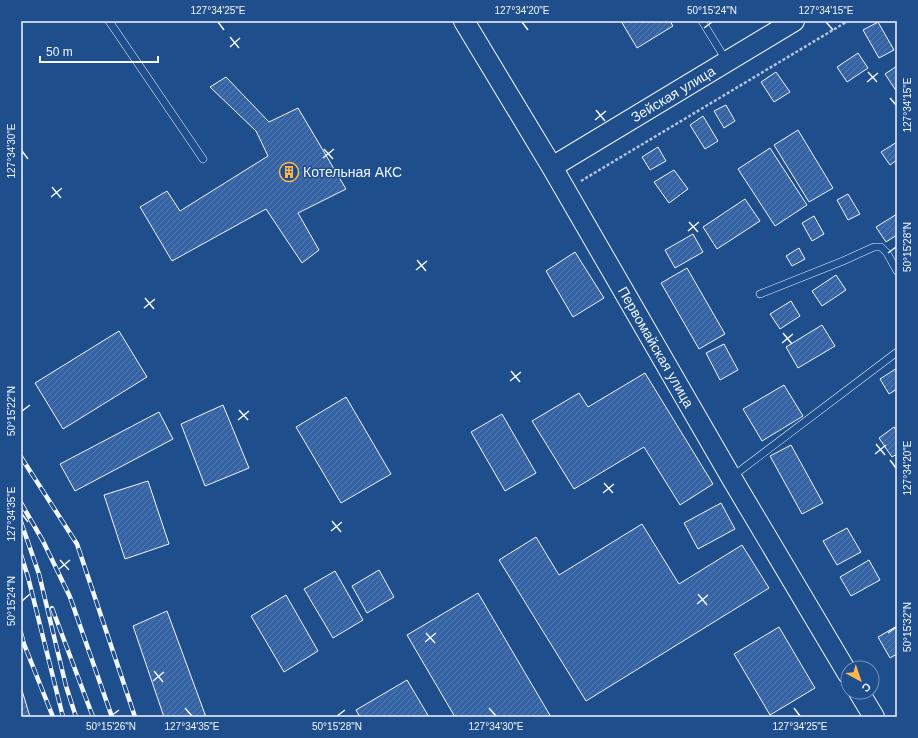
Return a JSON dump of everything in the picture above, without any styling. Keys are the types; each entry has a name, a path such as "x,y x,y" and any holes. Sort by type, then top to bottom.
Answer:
{"street":[{"name":"Первомайская улица","path":"464,21 552,167 731,477 840,661"},
{"name":"Зейская улица","path":"552,167 794,21"},
{"path":"864,700 874,717"}],"lane":[{"path":"109,21 203,159"},
{"path":"702,21 727,61"},
{"path":"760,294 874,247 881,247 887,253 897,271"},
{"path":"731,477 897,352"}],"path":[{"path":"581,181 848,21"}],"building":[{"path":"621,21 670,21 673,26 637,48"},
{"path":"878,22 894,50 879,58 863,30"},
{"path":"858,53 868,68 847,82 837,67"},
{"path":"897,66 897,92 885,74"},
{"path":"776,72 790,92 774,102 761,82"},
{"name":"Котельная АКС","path":"226,77 269,122 298,108 346,189 298,213 319,250 302,263 266,209 172,261 140,207 167,191 180,211 268,156 256,131 210,87"},
{"path":"726,105 735,121 724,128 714,111"},
{"path":"703,116 718,141 705,149 690,125"},
{"path":"798,130 833,188 809,202 774,145"},
{"path":"897,142 897,160 890,165 881,152"},
{"path":"658,147 666,161 650,170 642,157"},
{"path":"770,148 807,205 775,226 738,169"},
{"path":"674,170 688,189 669,203 654,182"},
{"path":"848,194 860,214 848,220 837,200"},
{"path":"745,199 760,221 717,249 703,227"},
{"path":"897,214 897,235 886,242 876,227"},
{"path":"814,216 824,234 812,241 802,223"},
{"path":"693,234 703,252 675,268 665,250"},
{"path":"799,248 805,259 792,266 786,256"},
{"path":"575,252 604,298 573,317 546,271"},
{"path":"687,268 725,334 699,349 661,283"},
{"path":"836,275 846,290 822,306 812,291"},
{"path":"791,301 800,316 780,329 770,314"},
{"path":"822,325 835,346 798,368 786,347"},
{"path":"119,331 147,377 63,429 35,383"},
{"path":"724,344 738,370 720,380 706,353"},
{"path":"897,368 897,389 889,394 880,379"},
{"path":"645,373 713,484 680,505 644,447 574,489 532,421 579,393 588,407"},
{"path":"784,385 803,416 762,441 743,409"},
{"path":"346,397 391,474 341,503 296,427"},
{"path":"223,405 249,468 205,486 181,424"},
{"path":"159,412 173,439 75,491 60,464"},
{"path":"502,414 536,473 505,491 471,432"},
{"path":"894,427 897,432 897,454 892,457 879,438"},
{"path":"791,445 823,503 802,514 770,456"},
{"path":"148,481 169,544 125,559 104,495"},
{"path":"721,503 735,529 698,549 684,523"},
{"path":"642,524 679,584 742,545 769,588 586,701 499,560 536,537 559,575"},
{"path":"847,528 861,552 837,565 823,541"},
{"path":"869,560 880,580 851,596 840,577"},
{"path":"379,570 394,597 367,613 352,586"},
{"path":"335,571 363,620 333,638 304,589"},
{"path":"478,593 551,717 455,717 407,635"},
{"path":"286,595 318,651 284,672 251,616"},
{"path":"167,611 206,717 164,717 133,626"},
{"path":"897,626 897,654 890,658 878,637"},
{"path":"779,627 815,688 770,715 734,654"},
{"path":"407,680 429,717 360,717 356,710"},
{"path":"21,687 30,717 21,717"}],"railway":[{"path":"21,457 77,544 135,717"},
{"path":"21,503 43,541 70,597 112,717"},
{"path":"21,522 39,574 66,686 76,717"},
{"path":"21,555 28,577 63,717"},
{"path":"52,608 93,717"},
{"path":"21,633 53,717"}],"place":[{"name":"Котельная АКС","path":"289,172"}]}
